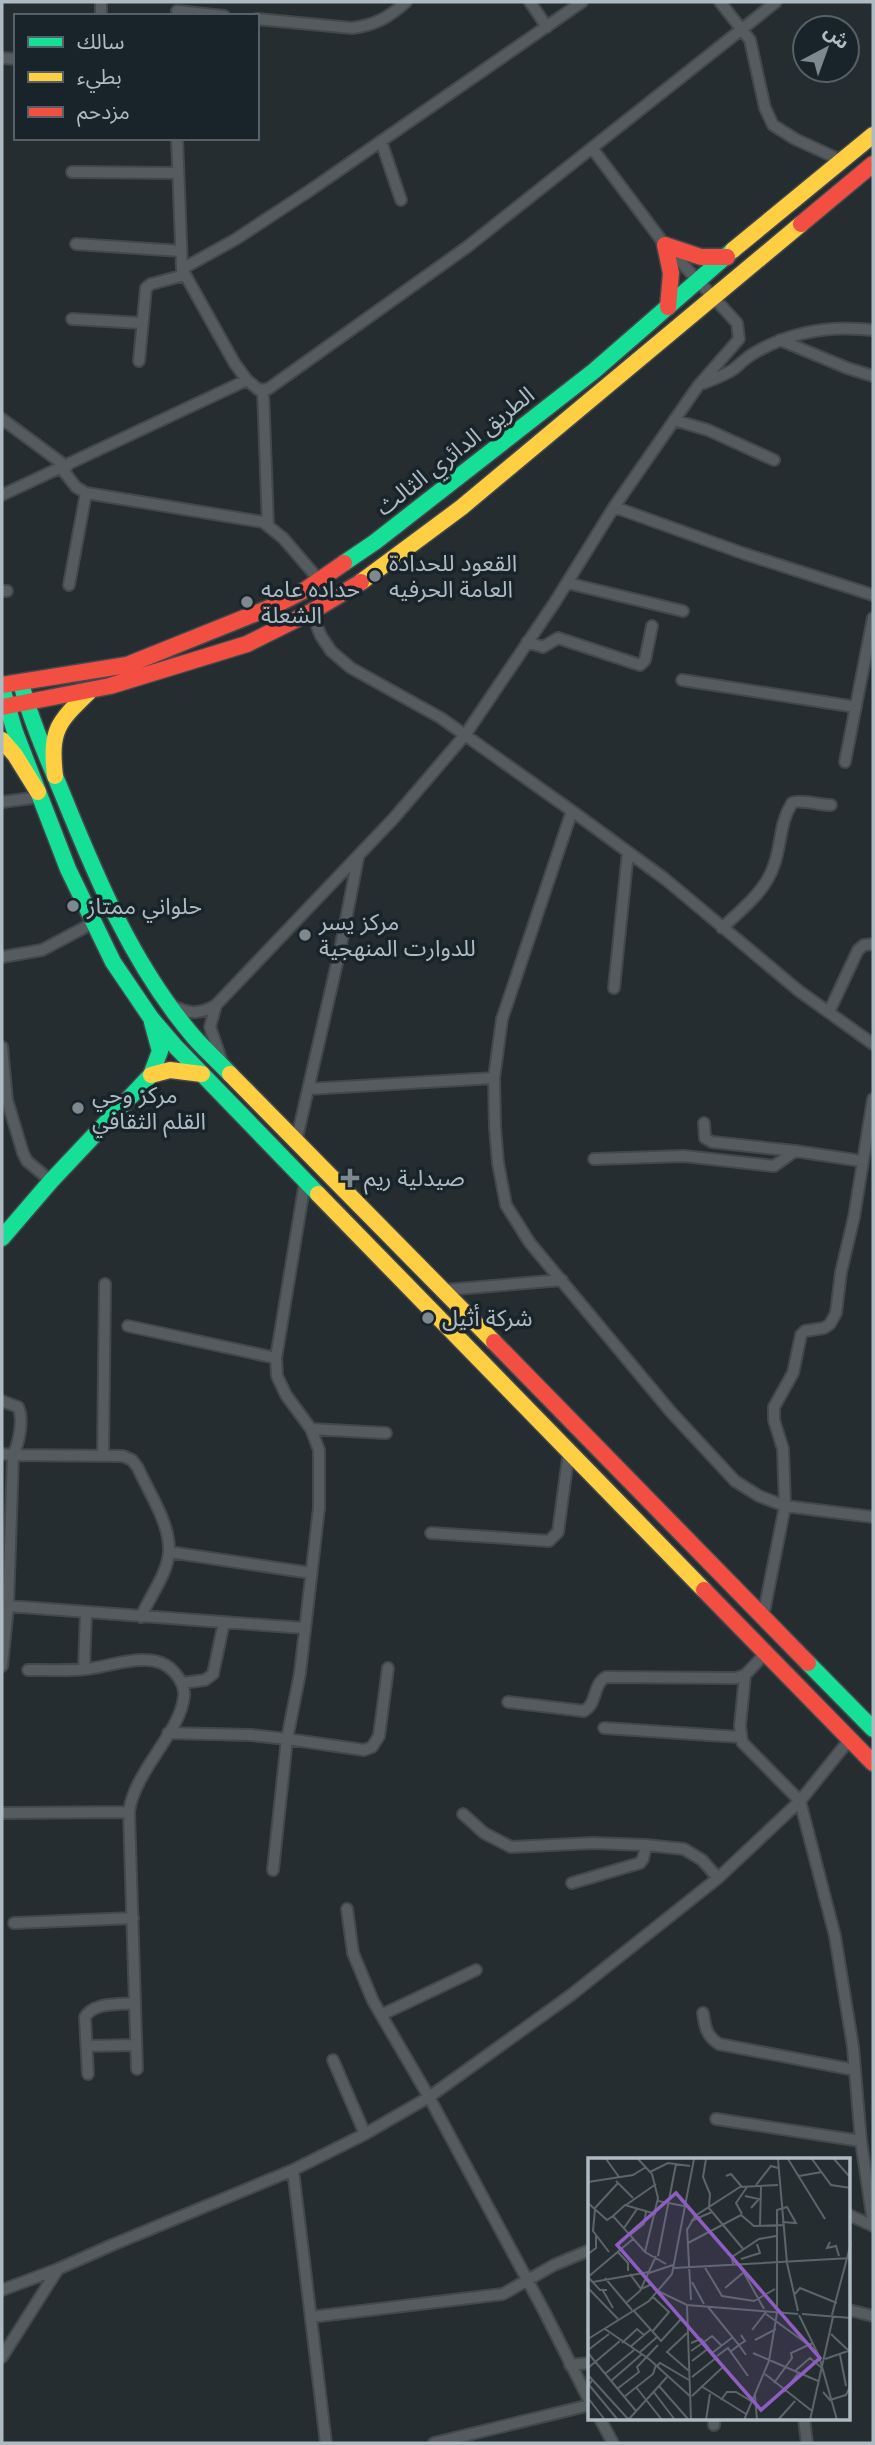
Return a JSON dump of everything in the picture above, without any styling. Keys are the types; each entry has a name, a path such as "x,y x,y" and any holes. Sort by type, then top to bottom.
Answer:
{"main road":[{"name":"الطريق الدائري الثالث","path":"2,687 127,664 274,606 320,581 386,534 594,371 697,281 873,135"},
{"name":"الطريق الدائري الثالث","path":"4,707 90,691 247,644 311,612 366,579 463,507 873,164"},
{"path":"665,245 701,257 727,257"},
{"path":"665,245 671,273 667,307"},
{"path":"21,683 26,704 114,914 132,949 166,1002 194,1037 763,1617 871,1719"},
{"path":"2,687 4,707 93,923 130,988 151,1018 305,1182 873,1763"},
{"path":"55,776 51,752 56,727 63,716 90,691"},
{"path":"2,740 15,755 39,795"},
{"path":"2,1238 51,1181 152,1074 160,1051 151,1018"},
{"path":"152,1074 176,1069 202,1074"},
{"path":"506,1385 520,1369"}],"street":[{"path":"259,19 364,27 384,20 406,2"},
{"path":"530,2 547,27"},
{"path":"139,361 141,323 148,285 183,272 236,239 582,2"},
{"path":"720,2 750,40 765,108 773,125 795,139 842,161"},
{"path":"177,140 183,272 216,333 247,380 255,388 263,390 467,247 776,2"},
{"path":"176,10 208,14"},
{"path":"382,141 401,200"},
{"path":"166,1002 189,1013 203,1012 216,1005 313,906 421,788 465,735 567,583 614,507 698,386 739,339 737,323 665,245 592,148"},
{"path":"72,172 178,173"},
{"path":"76,244 181,251"},
{"path":"72,319 141,323"},
{"path":"698,386 732,370 750,356 780,340 810,331 840,328 873,330"},
{"path":"780,340 873,376"},
{"path":"2,495 247,380"},
{"path":"263,390 268,524"},
{"path":"2,419 64,468 76,487 86,493 258,520 268,524 283,538 320,581"},
{"path":"674,420 708,430 774,460"},
{"path":"69,585 86,493"},
{"path":"614,507 745,554 873,595"},
{"path":"567,583 683,611"},
{"path":"311,612 331,651 351,668 441,718 572,811 674,886 722,928 873,1044"},
{"path":"845,762 873,618"},
{"path":"527,642 543,647 558,638 640,665 645,660 652,626"},
{"path":"682,680 856,706"},
{"path":"2,802 39,795"},
{"path":"722,928 762,889 774,868 780,833 792,803 797,800 831,805"},
{"path":"572,811 502,1018 495,1078 498,1163 506,1205 530,1243 671,1412 735,1481 759,1496 785,1506 873,1517"},
{"path":"614,988 628,852"},
{"path":"296,1142 340,950 358,855"},
{"path":"2,957 41,950 93,923"},
{"path":"829,1012 858,950 864,945 873,944"},
{"path":"216,1005 211,1019 211,1032 227,1072"},
{"path":"2,1047 4,1100 23,1153 27,1161 51,1181"},
{"path":"308,1089 495,1078"},
{"path":"763,1617 785,1506 783,1449 774,1420 774,1407 793,1373 801,1335 805,1331 824,1328 830,1324 836,1312 873,1099"},
{"path":"704,1123 705,1138 712,1142 862,1161"},
{"path":"594,1159 684,1156 774,1166 795,1151"},
{"path":"273,1870 287,1740 299,1684 319,1508 319,1450 311,1429 286,1395 277,1376 276,1358 305,1182"},
{"path":"443,1290 562,1280"},
{"path":"103,1456 105,1284"},
{"path":"128,1326 276,1358"},
{"path":"2,1401 18,1407 21,1413 17,1445 7,1454 8,1606 2,1666"},
{"path":"311,1429 386,1433"},
{"path":"430,1533 550,1542 558,1532 569,1451"},
{"path":"7,1454 123,1456 132,1460 166,1530 169,1552 141,1618"},
{"path":"169,1552 311,1573"},
{"path":"8,1606 141,1618 304,1628"},
{"path":"84,1669 86,1613"},
{"path":"182,1683 205,1680 213,1674 224,1622"},
{"path":"508,1702 584,1711 592,1704 599,1682 606,1677 726,1678 745,1675 766,1653"},
{"path":"28,1670 84,1669 145,1660 160,1662 173,1670 182,1683 184,1695 179,1713 130,1802 137,2069"},
{"path":"168,1732 251,1735 364,1750 372,1746 379,1736 388,1668"},
{"path":"745,1675 740,1737 747,1749 800,1801 835,1936 845,1986 860,2141 873,2224 850,2215"},
{"path":"604,1728 740,1737"},
{"path":"2,2290 293,2170 365,2134 429,2097 571,1995 718,1878 800,1801 850,1739"},
{"path":"2,1813 129,1812"},
{"path":"463,1814 484,1833 511,1847 593,1843 684,1849 693,1853 718,1878"},
{"path":"572,1884 640,1863 646,1845"},
{"path":"346,1909 353,1953 373,2001 429,2097 588,2400"},
{"path":"14,1923 133,1917"},
{"path":"381,2015 476,1970"},
{"path":"88,2074 85,2017 90,2009 134,2003"},
{"path":"703,2012 706,2030 711,2039 719,2044 855,2070"},
{"path":"87,2046 136,2045"},
{"path":"333,2060 365,2134"},
{"path":"716,2119 860,2141"},
{"path":"293,2170 326,2443"},
{"path":"311,2317 503,2294 588,2250"},
{"path":"2,2357 58,2269"},
{"path":"850,2309 873,2316"},
{"path":"570,2365 588,2364"},
{"path":"434,2443 588,2404"},
{"path":"601,2420 613,2443"},
{"path":"804,2420 807,2443"}],"traffic: fast":[{"path":"344,563 375,542 594,371 733,250"},
{"path":"21,683 40,739 89,857 134,950 171,1008 197,1041 230,1074"},
{"path":"2,688 15,732 68,869 113,962 151,1018 174,1045 318,1194"},
{"path":"2,1238 51,1181 151,1075 160,1051 152,1022"},
{"path":"808,1663 873,1729"}],"traffic: slow":[{"path":"733,250 873,135"},
{"path":"361,582 462,507 801,224"},
{"path":"55,776 54,748 58,728 69,712 89,692"},
{"path":"2,740 15,755 38,792"},
{"path":"151,1075 170,1070 202,1074"},
{"path":"230,1074 494,1342"},
{"path":"318,1194 704,1590"}],"traffic: jam":[{"path":"801,224 873,164"},
{"path":"665,245 701,257 727,257"},
{"path":"665,245 671,273 668,307"},
{"path":"2,685 127,665 274,606 305,590 344,563"},
{"path":"2,707 110,686 247,644 311,612 361,582"},
{"path":"494,1342 808,1663"},
{"path":"704,1590 873,1763"}],"place":[{"name":"القعود للحدادة العامة الحرفيه","path":"375,576"},
{"name":"حداده عامه الشعلة","path":"247,602"},
{"name":"حلواني ممتاز","path":"73,906"},
{"name":"مركز يسر للدوارت المنهجية","path":"305,935"},
{"name":"مركز وحي القلم الثقافي","path":"78,1108"},
{"name":"صيدلية ريم","path":"350,1178"},
{"name":"شركة أثيل","path":"428,1318"}]}
